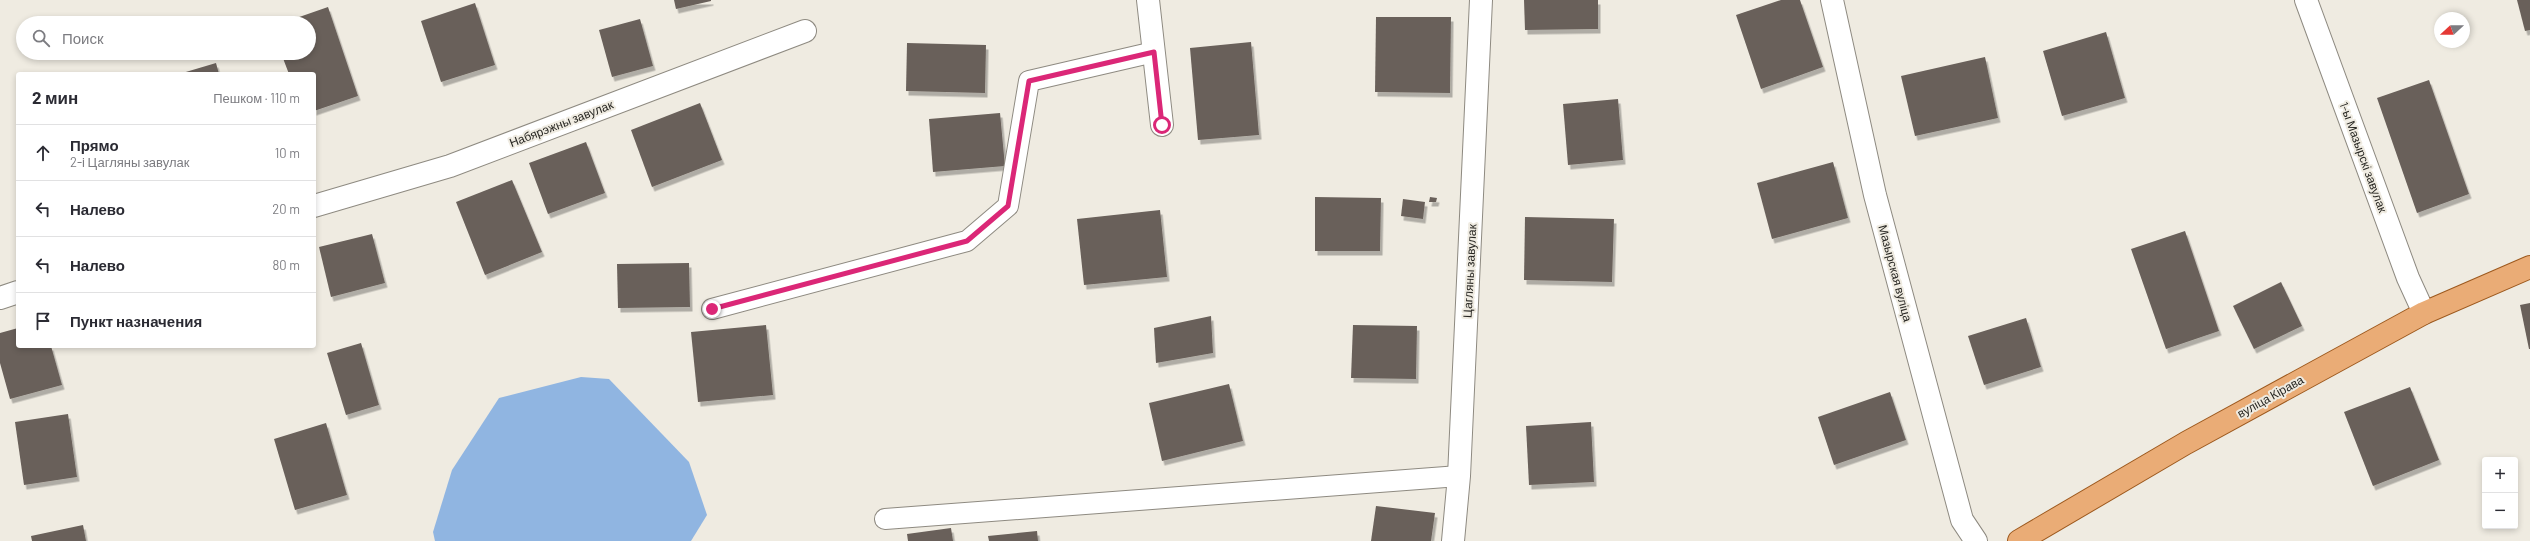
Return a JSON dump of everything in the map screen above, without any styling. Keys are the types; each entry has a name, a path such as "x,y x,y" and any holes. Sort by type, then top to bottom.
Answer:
{"main road":[{"name":"вуліца Кірава","path":"2018,541 2186,443 2424,313 2530,267"}],"street":[{"path":"1148,0 1162,125"},
{"name":"Цагляны завулак","path":"1453,541 1460,476 1481,0"},
{"name":"Мазырская вуліца","path":"1832,0 1875,195 1962,520 1976,541"},
{"name":"1-ы Мазырскі завулак","path":"2306,0 2408,278 2424,313"},
{"name":"Набярэжны завулак","path":"316,205 450,166 805,31"},
{"path":"0,298 16,293"}],"lane":[{"path":"712,309 967,241 1008,206 1029,81 1154,52"},
{"path":"885,519 1460,476"}],"water":[{"path":"581,377 609,379 689,462 707,515 691,541 435,541 433,532 452,470 499,398"}],"building":[{"path":"674,0 711,0 711,1 676,9"},
{"path":"1524,0 1598,0 1598,29 1525,30"},
{"path":"1781,0 1800,0 1823,67 1761,89 1736,15"},
{"path":"2517,0 2530,0 2530,30 2525,31"},
{"path":"475,3 495,65 441,82 421,21"},
{"path":"328,7 358,96 316,110 316,72 288,72 284,60 316,60 316,16 302,16"},
{"path":"1376,17 1451,17 1450,93 1375,92"},
{"path":"640,19 653,66 612,77 599,30"},
{"path":"2106,32 2125,98 2062,116 2043,51"},
{"path":"1251,42 1259,135 1198,140 1190,48"},
{"path":"907,43 986,45 985,93 906,91"},
{"path":"1985,57 1998,118 1915,136 1901,76"},
{"path":"216,63 218,72 186,72"},
{"path":"2429,80 2469,194 2417,213 2377,98"},
{"path":"1618,99 1623,160 1568,165 1563,104"},
{"path":"700,103 722,160 652,187 631,130"},
{"path":"1000,113 1005,166 933,172 929,119"},
{"path":"586,142 605,193 548,214 529,163"},
{"path":"1833,162 1848,218 1772,239 1757,183"},
{"path":"512,180 542,252 485,275 456,202"},
{"path":"1315,197 1381,198 1380,251 1315,251"},
{"path":"1430,197 1437,198 1436,202 1429,202"},
{"path":"1403,199 1425,202 1423,219 1401,216"},
{"path":"1160,210 1167,277 1084,285 1077,219"},
{"path":"1525,217 1614,219 1612,282 1524,280"},
{"path":"2185,231 2219,331 2166,349 2131,249"},
{"path":"372,234 385,283 331,297 319,247"},
{"path":"689,263 690,307 618,308 617,264"},
{"path":"2281,282 2302,326 2254,349 2233,306"},
{"path":"2530,303 2530,349 2529,349 2520,305"},
{"path":"1211,316 1213,353 1156,363 1154,328"},
{"path":"2026,318 2041,367 1984,385 1968,336"},
{"path":"766,325 773,395 698,402 691,332"},
{"path":"1353,325 1417,326 1416,379 1351,378"},
{"path":"16,329 16,348 52,348 62,385 10,399 0,363 0,333"},
{"path":"361,343 379,405 346,415 327,353"},
{"path":"1229,384 1243,441 1162,461 1149,403"},
{"path":"2410,387 2439,460 2373,486 2344,412"},
{"path":"1890,392 1906,440 1834,465 1818,417"},
{"path":"68,414 77,477 24,485 15,422"},
{"path":"1591,422 1594,482 1529,485 1526,426"},
{"path":"326,423 347,495 295,510 274,439"},
{"path":"1376,506 1435,513 1431,541 1371,541"},
{"path":"83,525 86,541 32,541 31,536"},
{"path":"951,528 953,541 908,541 907,534"},
{"path":"1037,531 1038,541 989,541 988,536"}],"route":[{"path":"712,309 967,241 1008,206 1029,81 1154,52 1162,125"}]}
